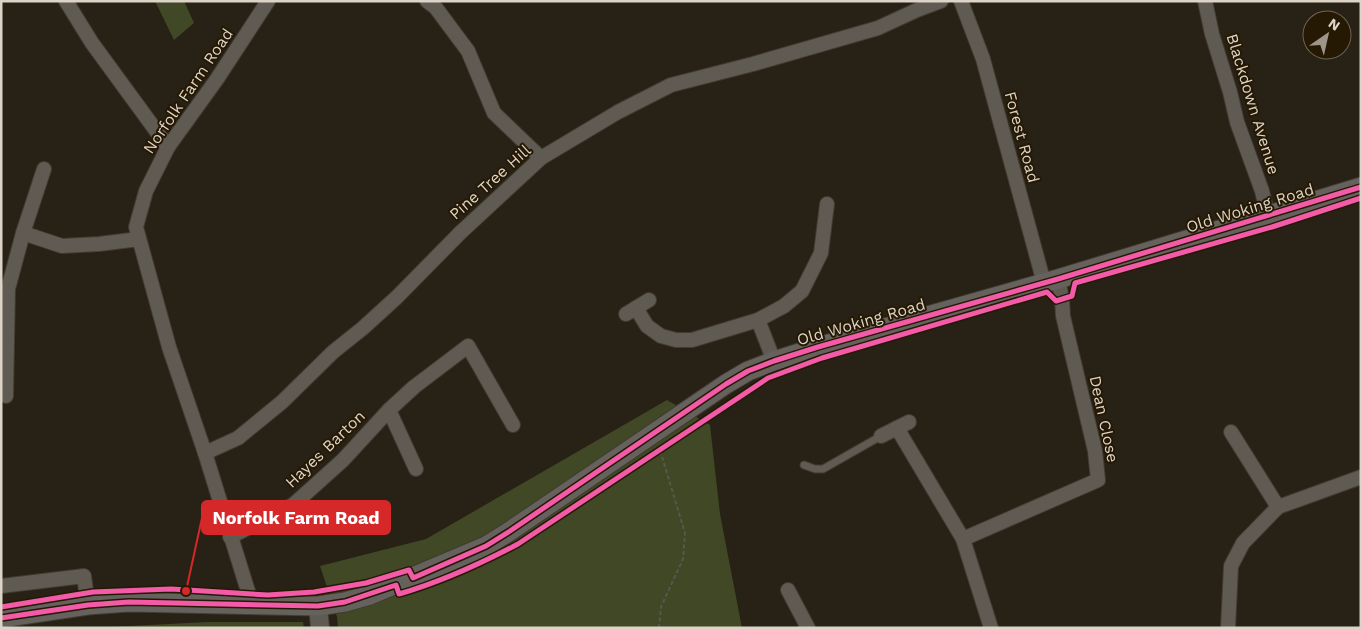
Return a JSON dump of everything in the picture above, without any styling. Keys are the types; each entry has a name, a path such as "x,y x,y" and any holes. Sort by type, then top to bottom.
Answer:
{"main road":[{"name":"Old Woking Road","path":"1,618 88,605 161,601 318,606 345,602 370,595 486,546 726,384 774,361 1051,281 1361,188"}],"street":[{"path":"66,1 92,44 168,147"},
{"name":"Norfolk Farm Road","path":"252,604 169,347 136,227 146,191 168,147 217,79 268,1"},
{"path":"427,1 436,8 468,52 494,112 541,158"},
{"name":"Pine Tree Hill","path":"204,453 238,438 282,402 333,352 364,328 397,297 460,233 541,158 618,112 671,85 861,34 941,1"},
{"name":"Forest Road","path":"961,1 983,59 1051,281"},
{"name":"Blackdown Avenue","path":"1205,1 1212,34 1237,122 1262,191 1268,216"},
{"path":"6,396 8,289 44,169"},
{"path":"649,300 631,311 661,336 676,340 692,340 758,320 784,306 802,291 821,253 828,204"},
{"path":"23,234 62,246 139,239"},
{"name":"Dean Close","path":"963,539 1098,480 1095,451 1063,316 1062,299 1051,281"},
{"path":"758,320 774,361"},
{"name":"Hayes Barton","path":"230,537 292,505 343,460 389,410 414,387 468,346 513,425"},
{"name":"Hayes Barton","path":"389,410 416,469"},
{"path":"881,436 903,425 963,539 991,628"},
{"path":"1231,432 1278,507"},
{"path":"1228,628 1231,566 1243,543 1278,507 1361,477"},
{"path":"1,586 84,576 88,605"},
{"path":"788,590 808,628"},
{"path":"318,606 320,628"}],"lane":[{"path":"804,465 814,469 823,469 881,436"}],"path":[{"path":"659,628 660,607 683,559 685,533 660,450"}],"green space":[{"path":"155,1 184,1 194,23 174,40"},
{"path":"667,400 710,425 720,514 742,628 338,628 337,617 320,566 426,539"},
{"path":"207,622 303,622 304,628 91,628"}],"cycle path":[{"path":"1,607 93,592 171,589 268,595 314,592 366,583 409,570 413,578 486,546 748,371 818,347 1058,279 1361,187"},
{"path":"1,618 88,605 129,602 318,606 345,602 396,585 399,594 460,572 518,544 768,378 822,358 1047,292 1056,301 1072,296 1075,283 1272,227 1361,198"}],"place":[{"name":"Norfolk Farm Road","path":"186,591"}]}
